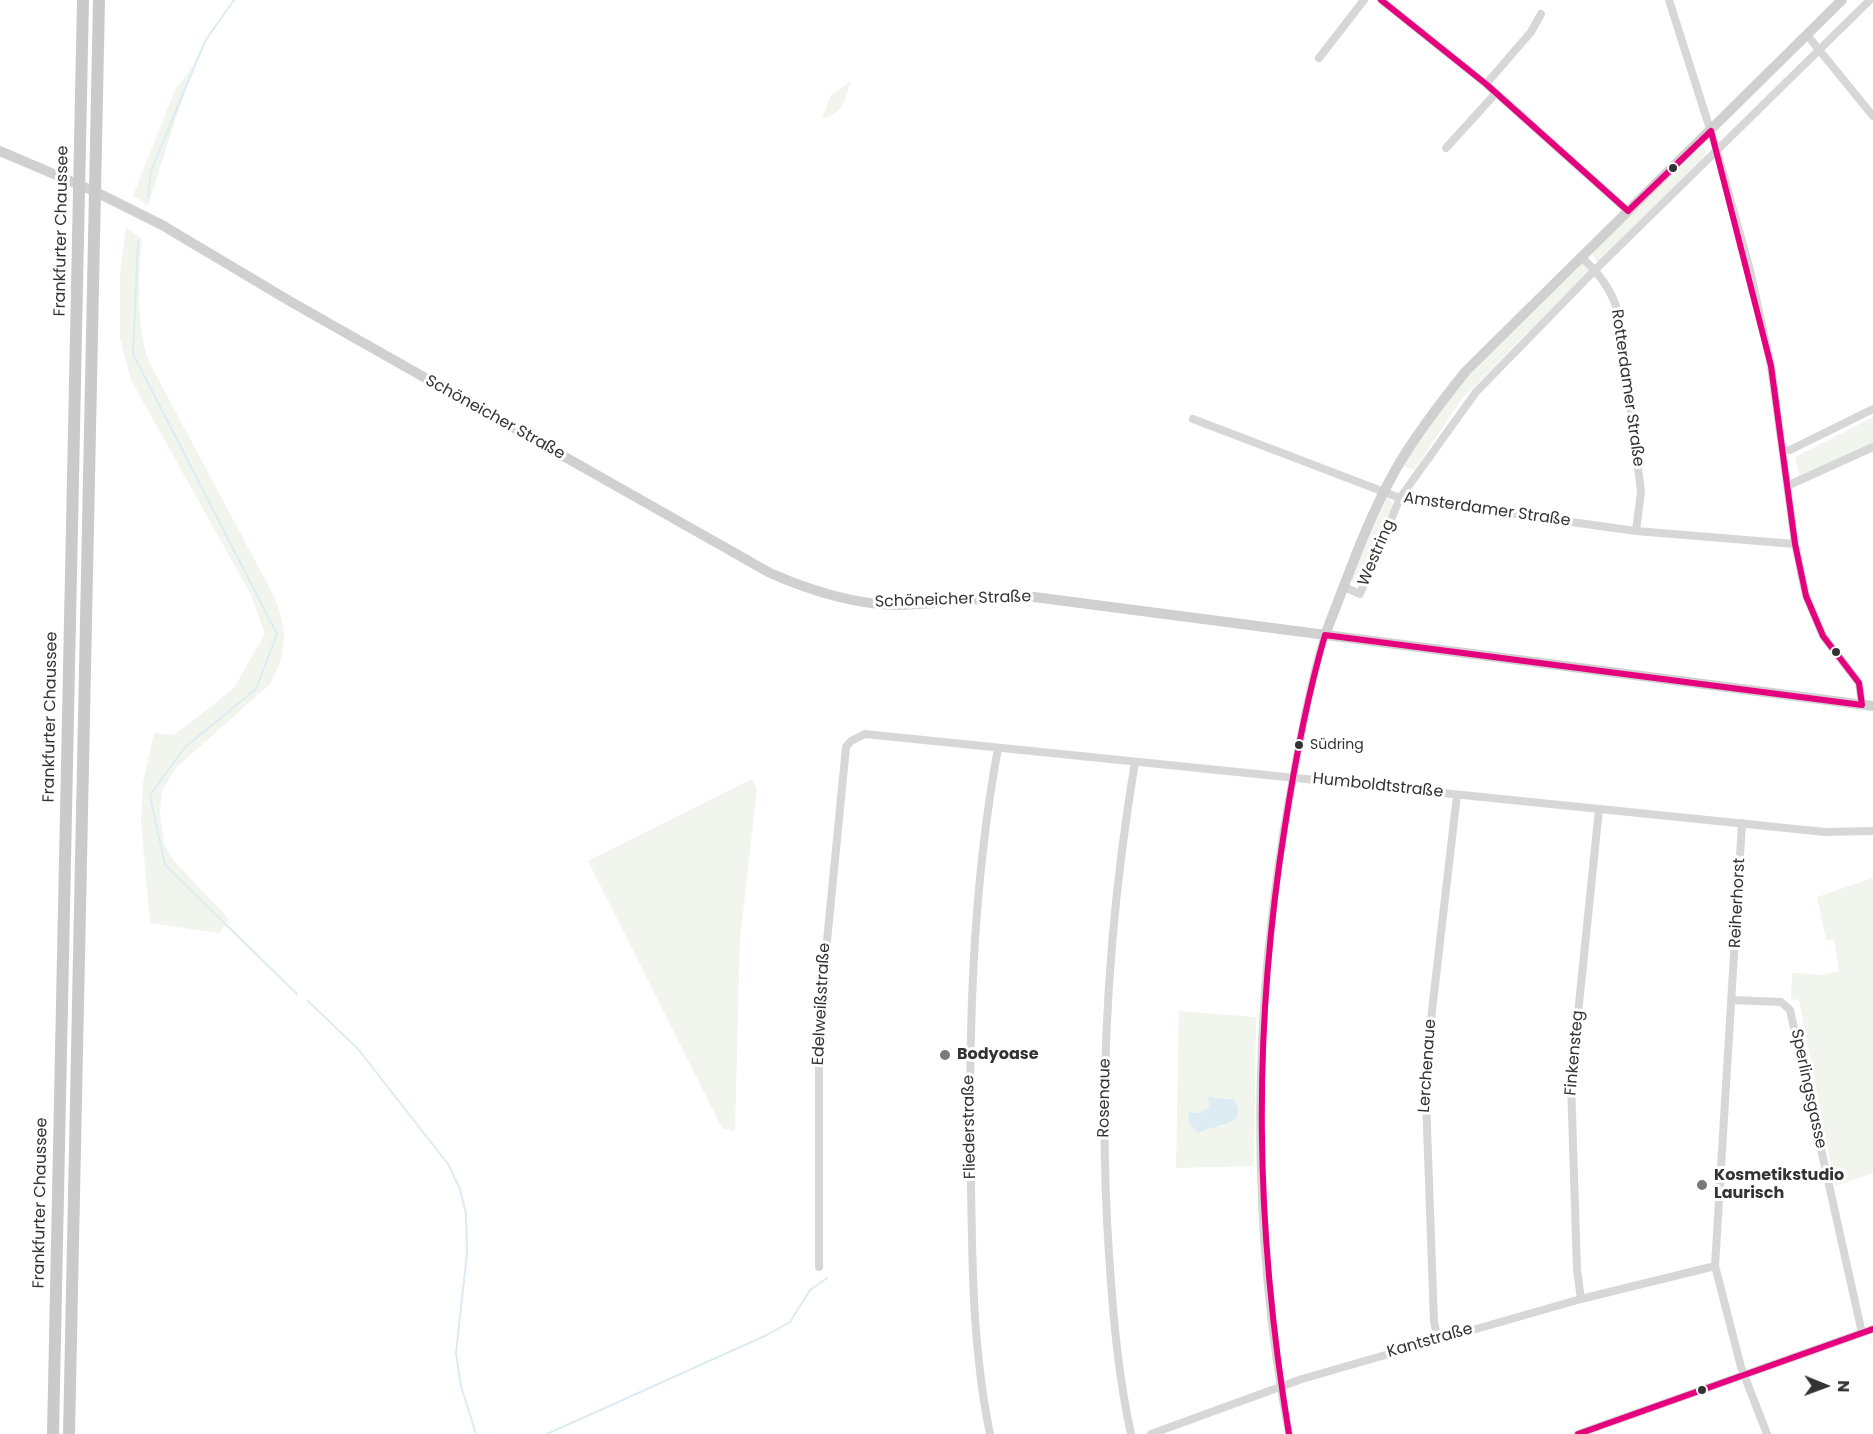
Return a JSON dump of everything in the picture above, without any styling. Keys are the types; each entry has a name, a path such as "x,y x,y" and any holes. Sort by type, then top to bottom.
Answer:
{"main road":[{"name":"Frankfurter Chaussee","path":"53,1434 83,0"},
{"name":"Frankfurter Chaussee","path":"69,1434 99,0"},
{"name":"Westring","path":"1326,635 1385,492 1408,448 1466,371 1842,0"},
{"name":"Schöneicher Straße","path":"0,151 96,192 162,225 293,303 770,573 838,597 879,604 1034,597 1868,706"}],"street":[{"path":"1319,58 1364,0"},
{"path":"1381,0 1486,84 1628,211"},
{"path":"1670,0 1717,151 1762,323 1783,451 1795,544 1806,596 1834,653 1860,683 1868,706"},
{"name":"Westring","path":"1344,587 1360,594 1400,498 1476,392 1595,270 1870,0"},
{"path":"1486,84 1531,32 1541,14"},
{"path":"1807,35 1873,116"},
{"path":"1446,148 1496,93"},
{"name":"Rotterdamer Straße","path":"1581,257 1595,270 1613,294 1622,336 1641,491 1636,531"},
{"path":"1783,451 1790,450 1873,409"},
{"name":"Amsterdamer Straße","path":"1193,419 1400,498 1636,531 1795,544"},
{"path":"1787,486 1873,447"},
{"path":"1289,1434 1268,1299 1262,1191 1261,1069 1272,905 1293,777 1326,635"},
{"name":"Humboldtstraße","path":"848,742 865,734 1825,832 1873,831"},
{"name":"Edelweißstraße","path":"819,1267 819,1058 823,982 830,884 848,742"},
{"name":"Fliederstraße","path":"990,1434 975,1298 969,1071 981,877 998,748"},
{"name":"Rosenaue","path":"1131,1434 1122,1389 1112,1293 1104,1126 1110,973 1135,762"},
{"name":"Lerchenaue","path":"1438,1339 1434,1322 1425,1071 1457,795"},
{"name":"Finkensteg","path":"1581,1299 1577,1270 1570,1082 1599,809"},
{"name":"Reiherhorst","path":"1742,823 1715,1266 1744,1374 1767,1434"},
{"name":"Sperlingsgasse","path":"1732,1000 1781,1002 1790,1010 1862,1333"},
{"name":"Kantstraße","path":"1151,1434 1281,1387 1438,1339 1581,1299 1715,1266"},
{"path":"1578,1434 1873,1329"}],"shaded area":[{"path":"193,65 148,205 133,196 175,90"},
{"path":"851,81 845,100 839,109 822,119 831,95"},
{"path":"1704,144 1706,155 1598,264 1591,253"},
{"path":"126,227 142,239 139,300 141,330 148,360 275,598 284,632 280,662 270,684 176,768 162,791 160,814 164,844 174,861 229,919 219,933 150,923 141,822 143,783 154,733 174,735 234,688 265,634 251,595 131,380 120,338 120,274"},
{"path":"1582,263 1589,271 1461,400 1414,470 1403,466 1452,392"},
{"path":"1873,417 1873,443 1800,479 1795,457"},
{"path":"1387,497 1393,504 1360,585 1350,580"},
{"path":"752,779 757,789 740,939 735,1131 722,1128 588,861"},
{"path":"1873,878 1873,1173 1835,1186 1799,1000 1791,999 1792,973 1823,975 1839,971 1834,939 1826,940 1817,897"},
{"path":"1179,1011 1256,1017 1254,1166 1176,1168","holes":["1208,1098 1223,1126 1212,1127 1199,1133 1189,1112 1200,1113 1209,1107"]},
{"path":"1208,1097 1234,1100 1238,1109 1236,1119 1198,1133 1188,1122 1189,1112 1200,1113 1209,1107"}],"waterway":[{"path":"148,198 151,171 205,41 234,0"},
{"path":"138,241 133,354 277,634 256,689 185,747 150,795 165,865 297,994"},
{"path":"308,1001 358,1049 448,1164 460,1189 466,1214 467,1253 456,1353 461,1386 476,1434"},
{"path":"547,1434 767,1335 790,1322 810,1290 827,1278"}],"transit line":[{"path":"1381,0 1486,84 1628,211"},
{"path":"1711,131 1771,366 1795,544 1806,596 1823,636 1859,683 1862,705"},
{"path":"1628,211 1711,131"},
{"path":"1325,635 1862,705"},
{"path":"1289,1434 1269,1281 1262,1130 1263,1055 1274,903 1285,826 1302,729 1325,635"},
{"path":"1578,1434 1873,1329"}],"place":[{"name":"Südring","path":"1299,745"},
{"name":"Bodyoase","path":"945,1055"},
{"name":"Kosmetikstudio Laurisch","path":"1702,1185"}]}
